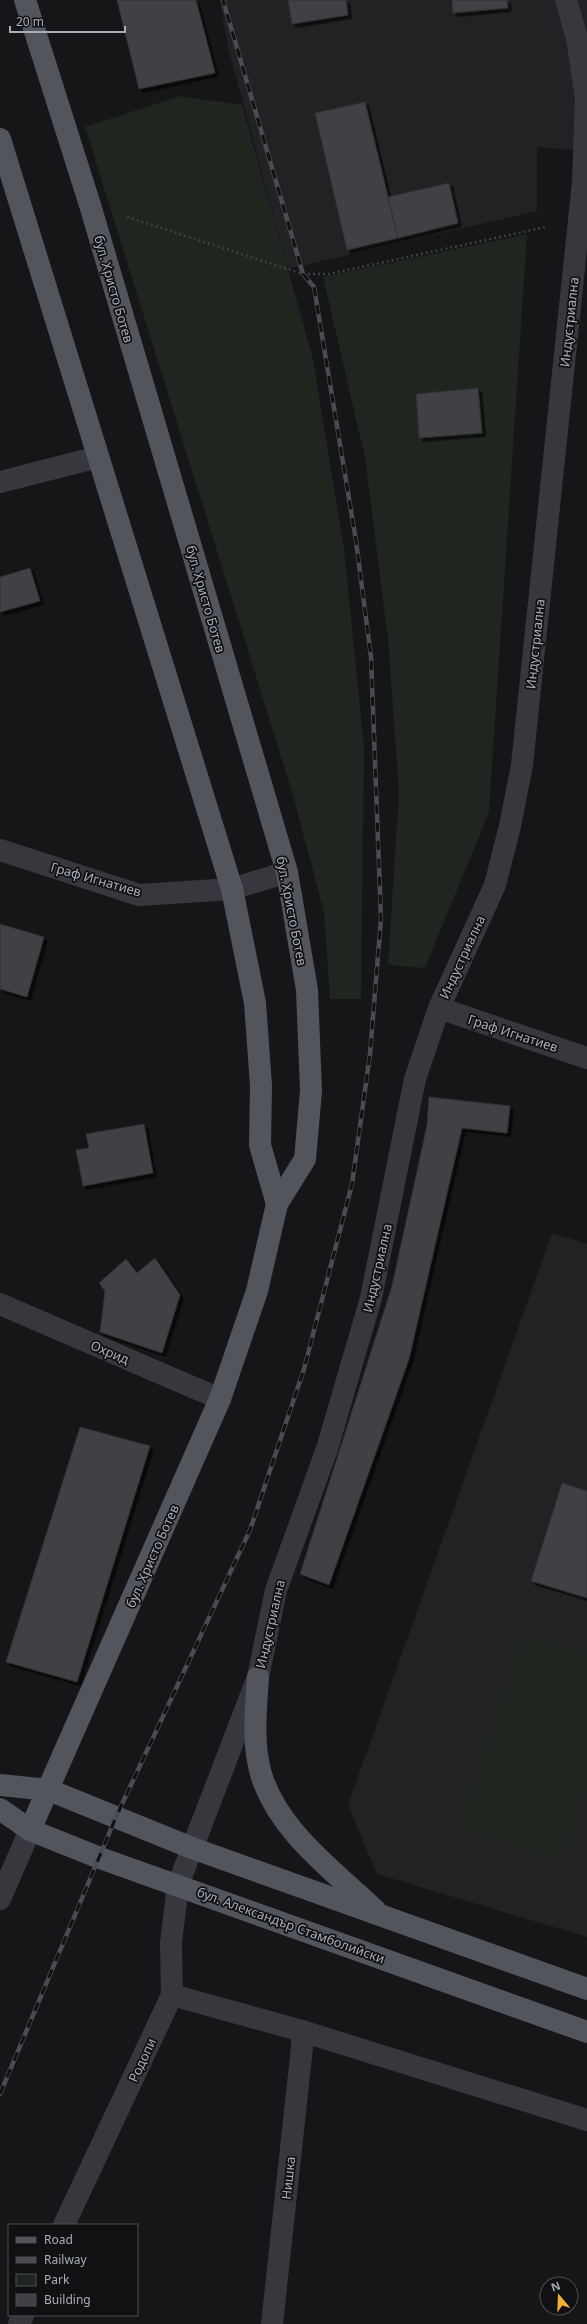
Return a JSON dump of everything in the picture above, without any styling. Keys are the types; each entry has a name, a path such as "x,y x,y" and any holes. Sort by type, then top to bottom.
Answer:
{"main road":[{"name":"бул. Христо Ботев","path":"25,0 90,205 287,872 307,990 311,1092 305,1159 277,1204 257,1291 220,1399 49,1790 30,1830"},
{"name":"бул. Христо Ботев","path":"0,139 232,889 255,1003 261,1085 260,1145 277,1204"},
{"path":"258,1677 255,1723 256,1748 261,1774 272,1800 292,1829 312,1851 381,1917"},
{"path":"0,1785 49,1790 192,1848 381,1917 587,1989"},
{"name":"бул. Александър Стамболийски","path":"0,1809 30,1830 100,1858 587,2032"}],"street":[{"name":"Индустриална","path":"178,1885 258,1677 276,1590 327,1450 371,1298 415,1079 439,1008 495,885 510,826 522,764 585,182 586,99 577,38 566,0"},
{"path":"0,482 98,457"},
{"name":"Граф Игнатиев","path":"0,850 139,894 232,889 287,872"},
{"name":"Граф Игнатиев","path":"439,1008 587,1058"},
{"name":"Охрид","path":"0,1304 220,1399"},
{"name":"бул. Христо Ботев","path":"0,1899 30,1830"},
{"name":"Родопи","path":"64,2224 172,1995 171,1943 178,1885"},
{"path":"172,1995 302,2031 587,2120"},
{"name":"Нишка","path":"272,2324 302,2047 302,2031"}],"path":[{"path":"90,205 303,274 329,274 580,220"}],"shaded area":[{"path":"220,0 587,0 587,151 537,147 537,211 288,269 228,47"},
{"path":"552,1233 587,1244 587,1937 377,1874 348,1805"}],"green space":[{"path":"180,96 242,105 313,359 344,549 364,748 361,999 330,999 324,912 292,792 85,127"},
{"path":"527,234 489,812 425,968 388,965 399,792 388,639 365,458 323,277"},
{"path":"523,1633 587,1654 587,1790 563,1861 458,1827"}],"building":[{"path":"117,0 196,0 215,73 139,89"},
{"path":"288,0 346,0 348,15 292,24"},
{"path":"452,0 507,0 508,8 453,13"},
{"path":"365,102 398,238 347,250 315,113"},
{"path":"449,183 458,223 398,238 388,197"},
{"path":"478,388 482,433 419,438 416,394"},
{"path":"30,568 40,601 0,612 0,577"},
{"path":"0,924 44,937 27,997 0,989"},
{"path":"429,1097 510,1106 507,1133 462,1128 409,1359 329,1585 300,1574 392,1286 427,1125"},
{"path":"144,1124 153,1173 83,1186 76,1150 89,1148 86,1134"},
{"path":"155,1258 180,1295 162,1353 100,1332 105,1291 99,1283 126,1259 137,1273"},
{"path":"80,1427 150,1446 77,1682 6,1662"},
{"path":"562,1483 587,1491 587,1598 531,1581"}],"railway":[{"path":"0,2094 116,1817 250,1530 304,1369 352,1184 370,1054 381,919 371,657 356,541 314,287 303,274 223,0"}]}
